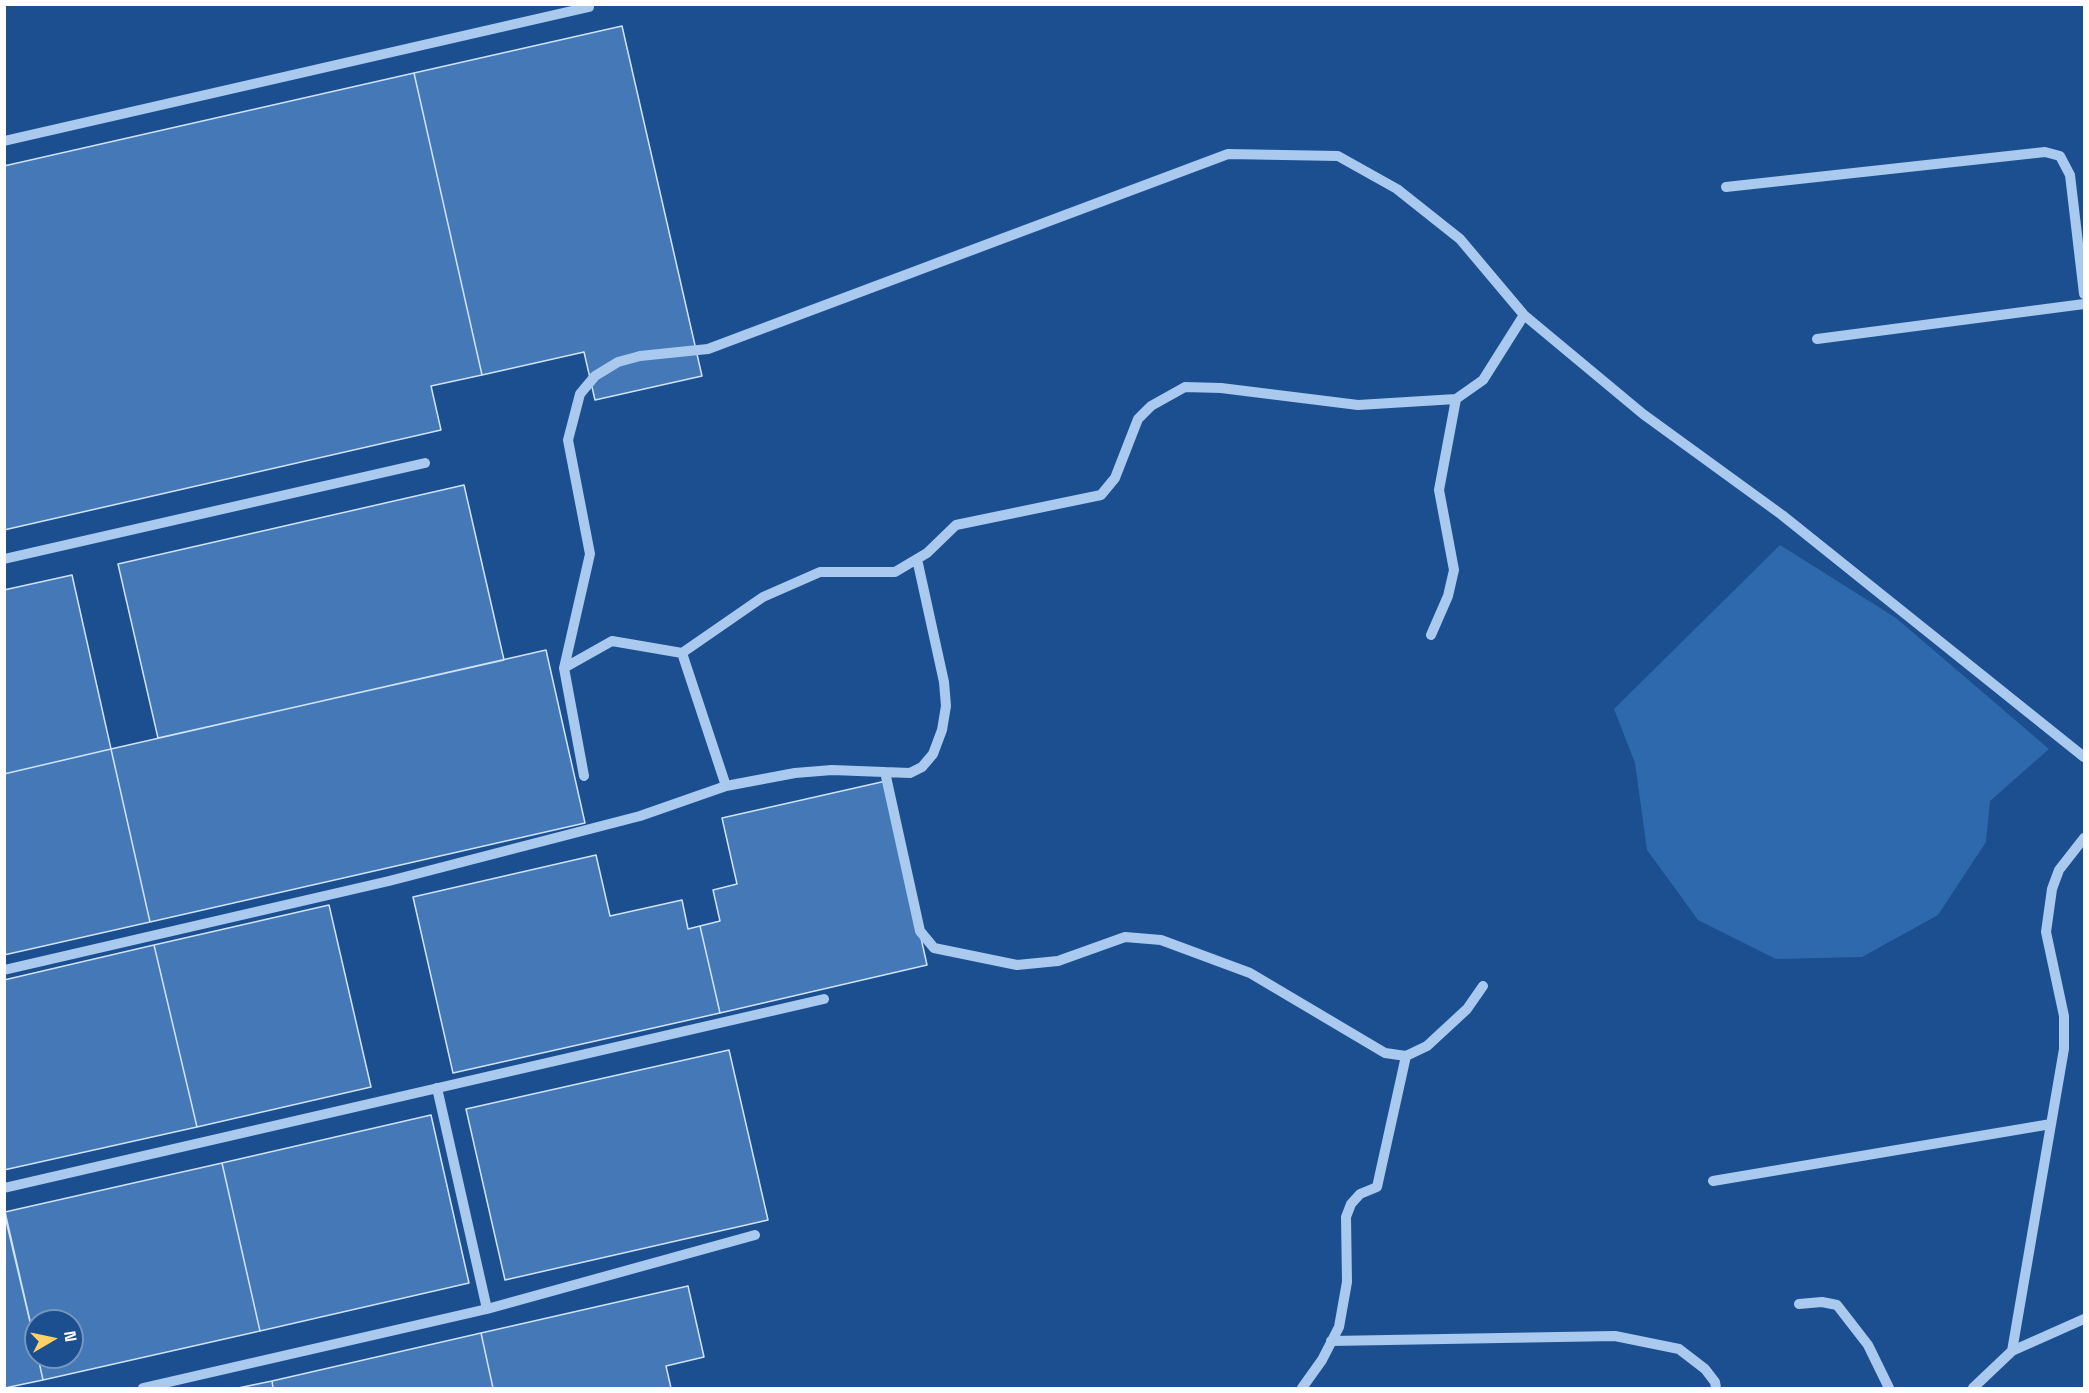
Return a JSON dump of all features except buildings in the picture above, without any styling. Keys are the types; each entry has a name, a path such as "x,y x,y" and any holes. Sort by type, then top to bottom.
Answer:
{"street":[{"path":"4,141 589,7"},
{"path":"1726,187 2045,152 2060,156 2070,175 2085,294"},
{"path":"584,776 564,668 590,554 568,440 580,394 596,376 618,362 640,356 708,349 1228,154 1338,156 1397,189 1460,239 1524,315 1642,414 1782,515 2085,757"},
{"path":"1818,339 2085,304"},
{"path":"564,668 612,641 682,653 763,597 820,572 896,572 917,559 956,525 1101,495 1115,478 1138,418 1151,406 1185,387 1221,388 1358,405 1456,399 1483,380 1524,315"},
{"path":"1431,635 1448,596 1454,570 1439,490 1456,399"},
{"path":"4,559 424,463"},
{"path":"4,970 390,881 640,816 726,786 822,771 909,773 922,767 933,754 942,730 946,706 944,682 917,559"},
{"path":"682,653 726,786"},
{"path":"885,772 920,931 934,948 1017,965 1058,961 1125,938 1161,940 1250,973 1385,1053 1406,1056 1427,1046 1467,1009 1482,986"},
{"path":"2012,1351 2064,1049 2064,1016 2046,932 2052,889 2059,870 2085,838"},
{"path":"4,1188 824,999"},
{"path":"1302,1389 1339,1327 1347,1282 1346,1217 1351,1204 1360,1194 1377,1187 1406,1056"},
{"path":"437,1088 487,1310"},
{"path":"1713,1181 2051,1124"},
{"path":"143,1389 487,1310 755,1235"},
{"path":"1799,1304 1822,1302 1837,1305 1868,1345 1889,1389"},
{"path":"1973,1389 2012,1351 2085,1318"},
{"path":"1331,1341 1615,1336 1679,1349 1705,1369 1716,1389"}],"shaded area":[{"path":"1780,545 1896,618 2049,749 1990,801 1986,842 1938,915 1862,957 1776,959 1698,920 1647,850 1635,763 1614,709"}]}
